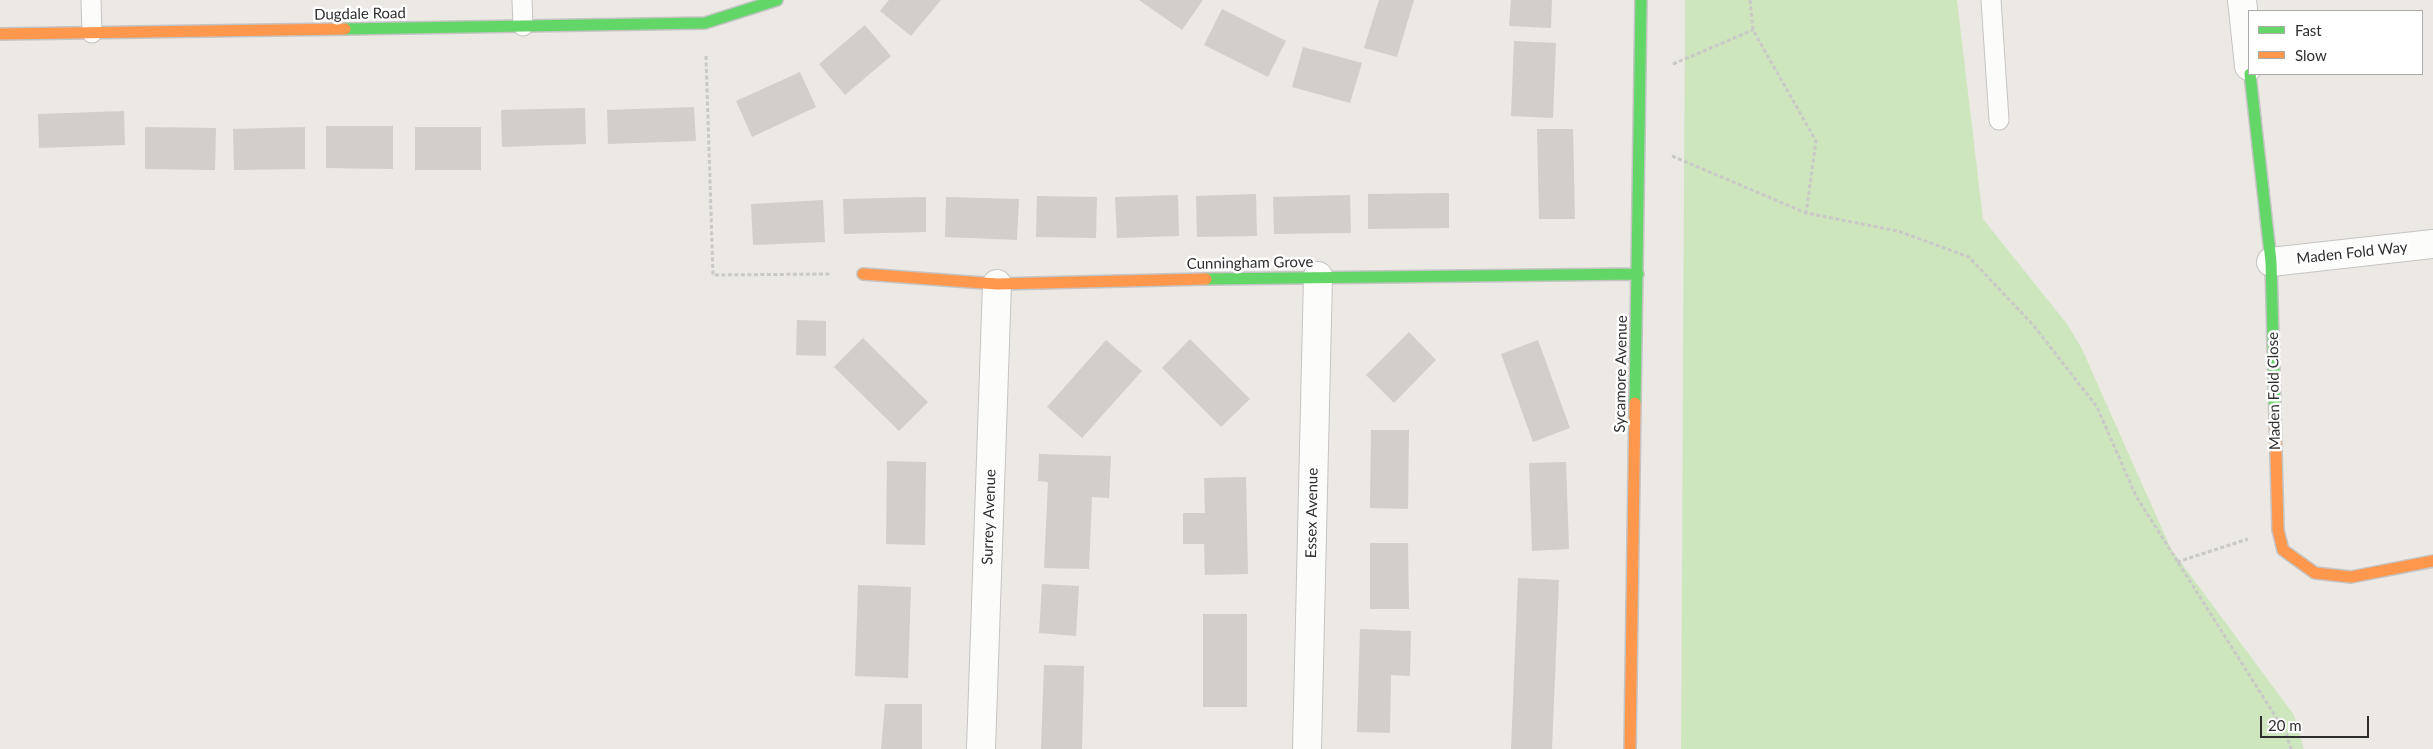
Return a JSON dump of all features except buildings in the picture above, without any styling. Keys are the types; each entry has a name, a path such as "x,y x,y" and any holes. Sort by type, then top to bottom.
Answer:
{"street":[{"name":"Dugdale Road","path":"0,34 705,24 777,0"},
{"name":"Sycamore Avenue","path":"1630,749 1641,0"},
{"path":"2242,0 2248,57"},
{"name":"Maden Fold Close","path":"2250,75 2271,262 2278,530 2283,550 2316,573 2351,577 2433,561"},
{"name":"Maden Fold Way","path":"2271,262 2433,244"},
{"name":"Cunningham Grove","path":"864,274 997,284 1318,276 1638,274"},
{"name":"Essex Avenue","path":"1307,749 1318,276"},
{"name":"Surrey Avenue","path":"981,749 997,284"}],"lane":[{"path":"91,0 92,33"},
{"path":"522,0 523,26"},
{"path":"1991,0 1999,120"}],"path":[{"path":"1750,0 1753,30 1816,141 1806,213"},
{"path":"705,24 713,275 864,274"},
{"path":"1640,78 1753,30"},
{"path":"1640,142 1806,213 1898,231 1970,258 2034,326 2097,407 2136,496 2286,733 2291,749"},
{"path":"2177,562 2278,530"}],"green space":[{"path":"1685,0 1957,0 1983,219 2067,324 2082,349 2171,549 2294,715 2304,749 1681,749"}],"traffic: fast":[{"path":"345,29 705,23 777,0"},
{"path":"1635,403 1641,0"},
{"path":"2250,75 2271,262 2275,415"},
{"path":"1206,279 1638,274"}],"traffic: slow":[{"path":"0,34 345,29"},
{"path":"863,274 997,284 1206,279"},
{"path":"1630,749 1635,403"},
{"path":"2275,415 2278,530 2283,550 2315,573 2351,577 2433,561"}]}
